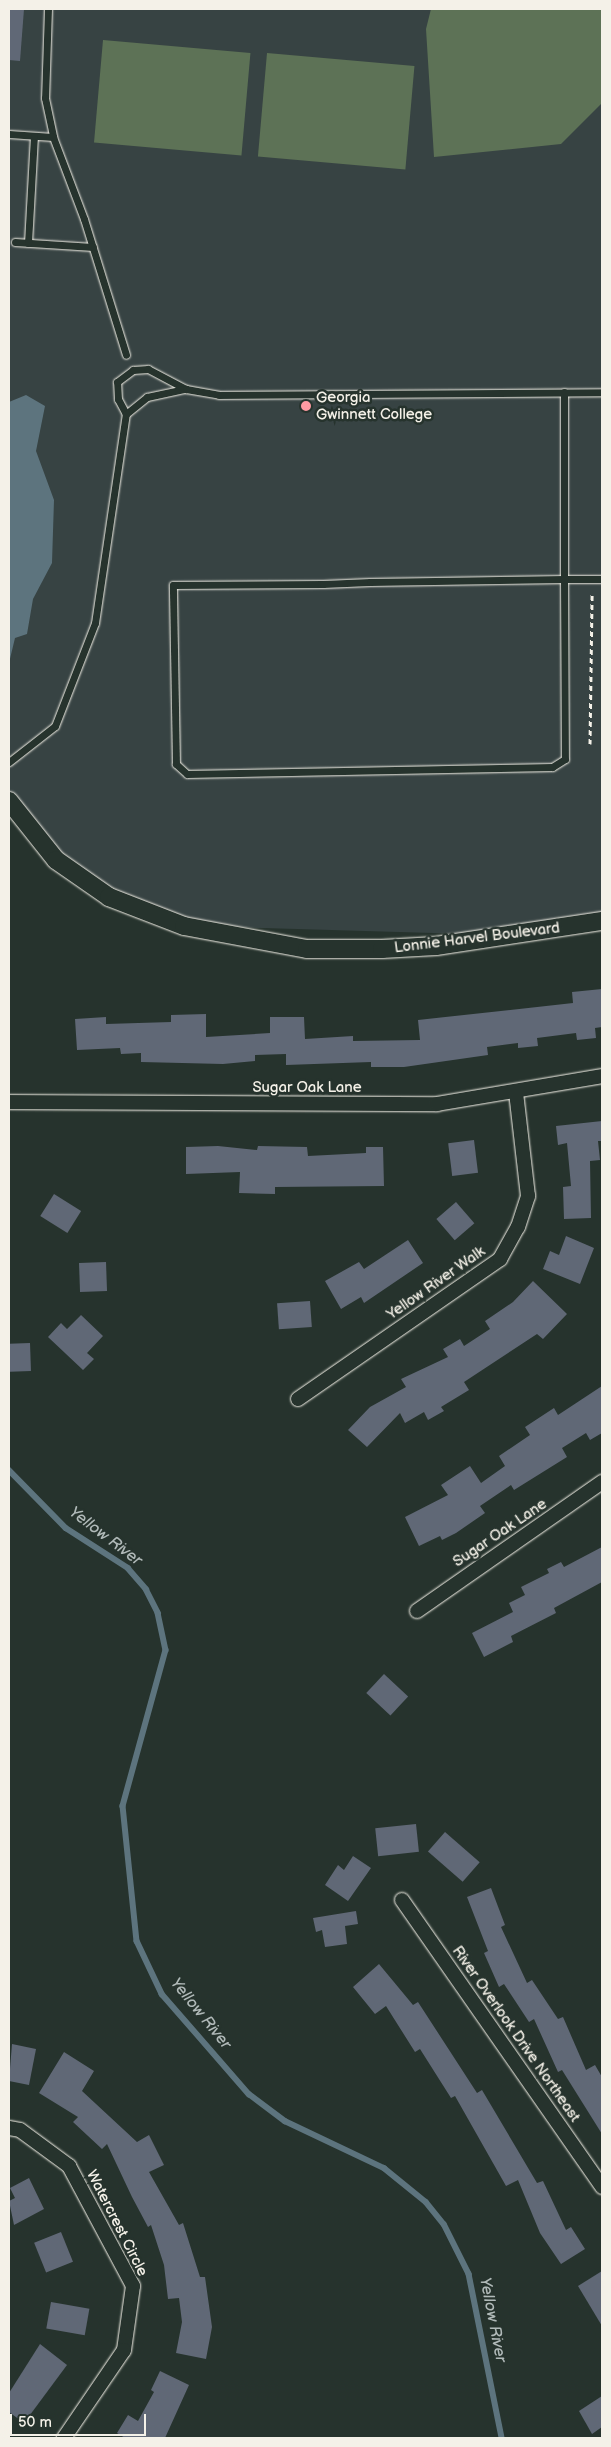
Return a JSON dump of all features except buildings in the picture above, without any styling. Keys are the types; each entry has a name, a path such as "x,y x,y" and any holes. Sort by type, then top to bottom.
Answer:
{"street":[{"name":"Lonnie Harvel Boulevard","path":"9,801 56,860 109,897 184,926 307,950 382,950 436,946 602,921"},
{"name":"Sugar Oak Lane","path":"9,1102 437,1104 602,1076"},
{"name":"Yellow River Walk","path":"298,1399 500,1259 518,1227 528,1196 516,1092"},
{"name":"Sugar Oak Lane","path":"417,1611 602,1482"},
{"name":"River Overlook Drive Northeast","path":"402,1900 602,2187"},
{"name":"Watercrest Circle","path":"9,2128 20,2130 69,2166 133,2286 124,2350 64,2438"}],"lane":[{"path":"48,9 45,98 52,137 93,247 126,355"},
{"path":"9,134 52,137"},
{"path":"28,243 34,136"},
{"path":"15,242 93,247"},
{"path":"9,762 55,726 95,623 126,414 118,399 117,382 132,370 148,369 186,389 219,395 602,392"},
{"path":"126,414 148,397 186,389"},
{"path":"564,392 564,579 565,759 552,767 187,774 176,764 173,585 564,579 602,579"}],"path":[{"path":"590,744 591,592 597,592"}],"shaded area":[{"name":"Georgia Gwinnett College","path":"9,9 602,9 602,919 539,936 158,925 32,841 9,802"}],"green space":[{"path":"431,9 602,9 602,103 561,144 434,157 426,29"},
{"path":"103,40 250,53 241,156 94,143"},
{"path":"267,53 414,66 405,170 258,157"}],"water":[{"path":"26,395 45,406 36,451 54,500 52,563 33,599 27,634 15,638 9,663 9,402"}],"waterway":[{"name":"Yellow River","path":"9,1470 66,1528 128,1568 146,1589 158,1613 166,1650 123,1806 137,1941 162,1994 249,2094 285,2121 384,2168 426,2202 444,2224 469,2274 502,2438"}],"place":[{"name":"Georgia Gwinnett College","path":"306,406"}]}
